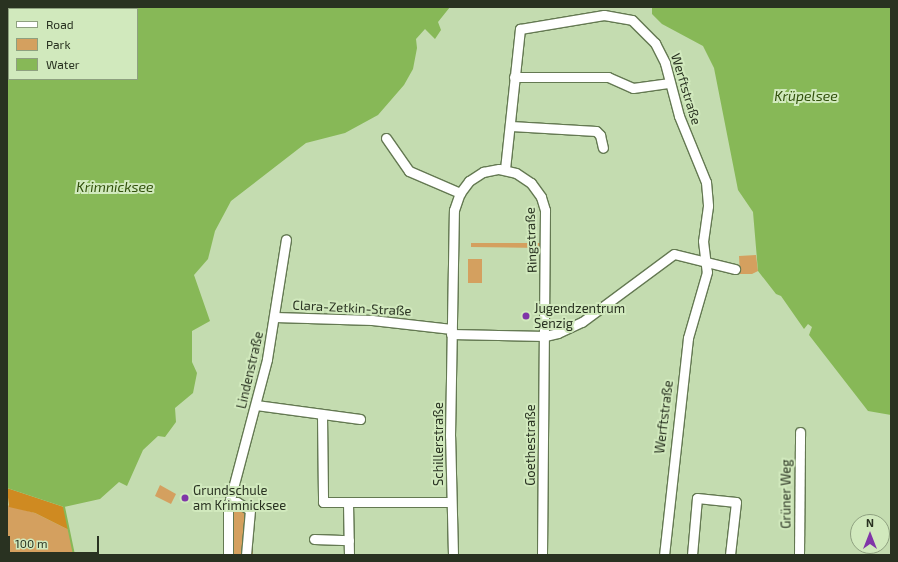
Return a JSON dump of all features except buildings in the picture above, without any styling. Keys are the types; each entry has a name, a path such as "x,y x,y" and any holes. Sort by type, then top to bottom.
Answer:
{"street":[{"name":"Werftstraße","path":"514,77 520,29 604,15 632,20 661,52 679,116 706,182 708,206 703,241 706,262 704,291 690,330 685,358 664,555"},
{"path":"451,331 454,210 460,193 478,175 505,169 511,126 514,77 608,77 633,88 670,83"},
{"path":"511,126 596,131 603,148"},
{"path":"386,138 409,171 460,193"},
{"name":"Ringstraße","path":"505,169 522,176 531,183 544,203 545,336"},
{"name":"Lindenstraße","path":"228,555 229,504 256,405 275,317 286,239"},
{"path":"545,336 582,322 674,254 735,269"},
{"name":"Clara-Zetkin-Straße","path":"275,317 372,320 451,331 545,336"},
{"name":"Schillerstraße","path":"451,331 451,502 453,555"},
{"name":"Goethestraße","path":"542,555 545,336"},
{"path":"256,405 360,419"},
{"path":"322,415 323,502 451,502"},
{"name":"Grüner Weg","path":"799,555 800,432"},
{"path":"692,555 697,498 736,502 730,555"},
{"path":"229,504 237,502 250,510 246,555"},
{"path":"348,503 349,555"},
{"path":"314,539 349,540"}],"green space":[{"path":"471,243 540,243 540,248 471,247"},
{"path":"756,255 758,271 752,274 740,274 739,256"},
{"path":"468,259 482,259 482,283 468,283"},
{"path":"160,485 176,494 171,504 155,496"},
{"path":"7,505 35,513 69,530 74,555 7,555"},
{"path":"234,505 248,514 253,521 253,555 229,555"}],"shaded area":[{"path":"7,488 64,507 69,530 35,513 9,507"}],"water":[{"name":"Krimnicksee","path":"450,7 438,22 441,30 435,39 425,29 416,39 417,48 413,69 404,85 378,115 345,133 306,143 231,201 215,231 208,259 194,275 210,321 192,331 192,362 197,373 193,393 175,408 176,422 165,437 158,436 143,450 127,486 119,482 100,499 64,507 7,488 7,27 8,26 8,80 138,80 138,8 42,8"},
{"name":"Krüpelsee","path":"652,7 891,7 891,415 868,411 809,335 812,327 808,324 804,329 781,296 776,294 758,271 753,212 738,190 714,68 703,46 662,24 652,14"}],"waterway":[{"path":"64,507 74,555"}],"place":[{"name":"Jugendzentrum Senzig","path":"526,316"},
{"name":"Grundschule am Krimnicksee","path":"185,498"}]}
